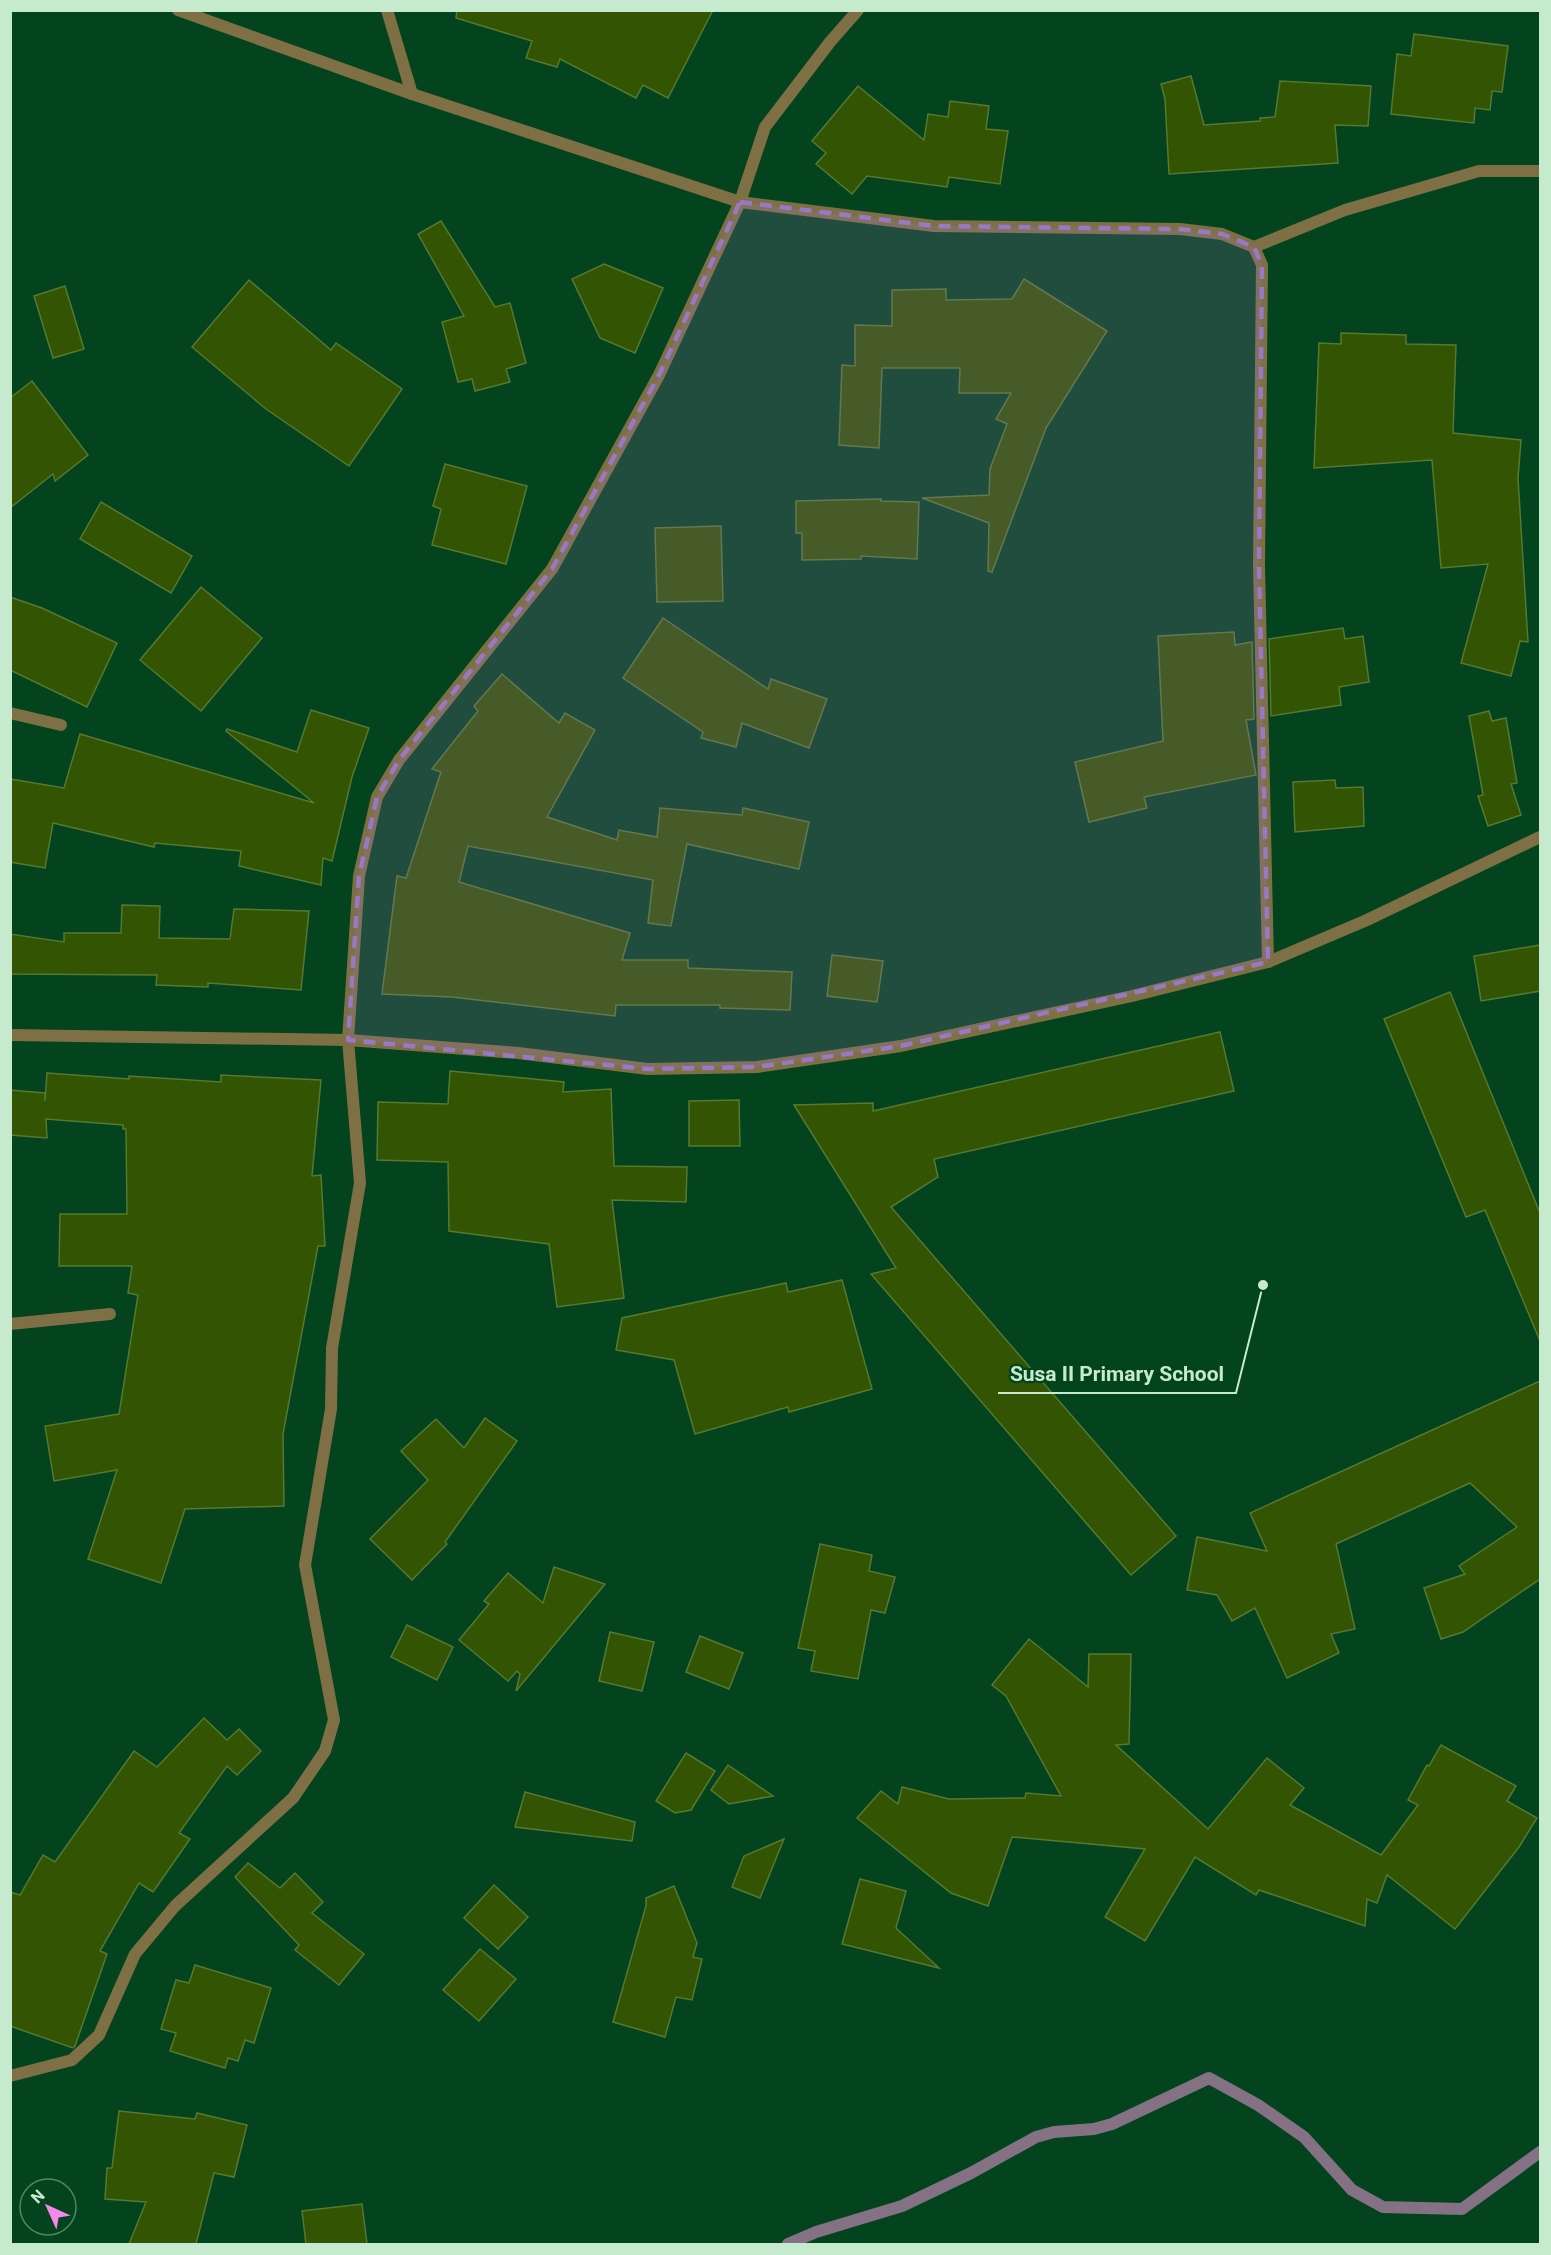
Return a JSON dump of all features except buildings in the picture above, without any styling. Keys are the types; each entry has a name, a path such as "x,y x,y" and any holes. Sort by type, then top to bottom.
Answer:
{"street":[{"path":"178,10 412,94 740,201 934,226 1180,229 1221,234 1254,247 1345,210 1479,171 1540,171"},
{"path":"387,10 412,94"},
{"path":"10,2076 72,2060 99,2035 135,1954 175,1906 292,1798 325,1751 334,1720 305,1565 331,1408 334,1336 360,1182 348,1040 359,876 377,797 399,760 552,569 659,375 740,201 765,127 830,42 858,10"},
{"path":"1254,247 1262,266 1259,566 1268,962"},
{"path":"10,714 61,725"},
{"path":"10,1035 348,1040 518,1053 648,1069 757,1067 901,1046 1132,996 1268,962 1367,920 1540,837"},
{"path":"10,1324 110,1314"}],"highlighted area":[{"path":"740,202 934,226 1180,229 1222,234 1254,247 1262,265 1259,566 1268,962 901,1046 757,1067 648,1069 348,1040 359,876 377,797 399,760 552,569 659,375"}],"waterway":[{"path":"788,2244 816,2232 902,2206 971,2173 1036,2137 1054,2132 1094,2129 1112,2124 1209,2078 1258,2105 1304,2137 1352,2190 1383,2207 1462,2209 1540,2152"}],"place":[{"name":"Susa II Primary School","path":"1263,1285"}]}
